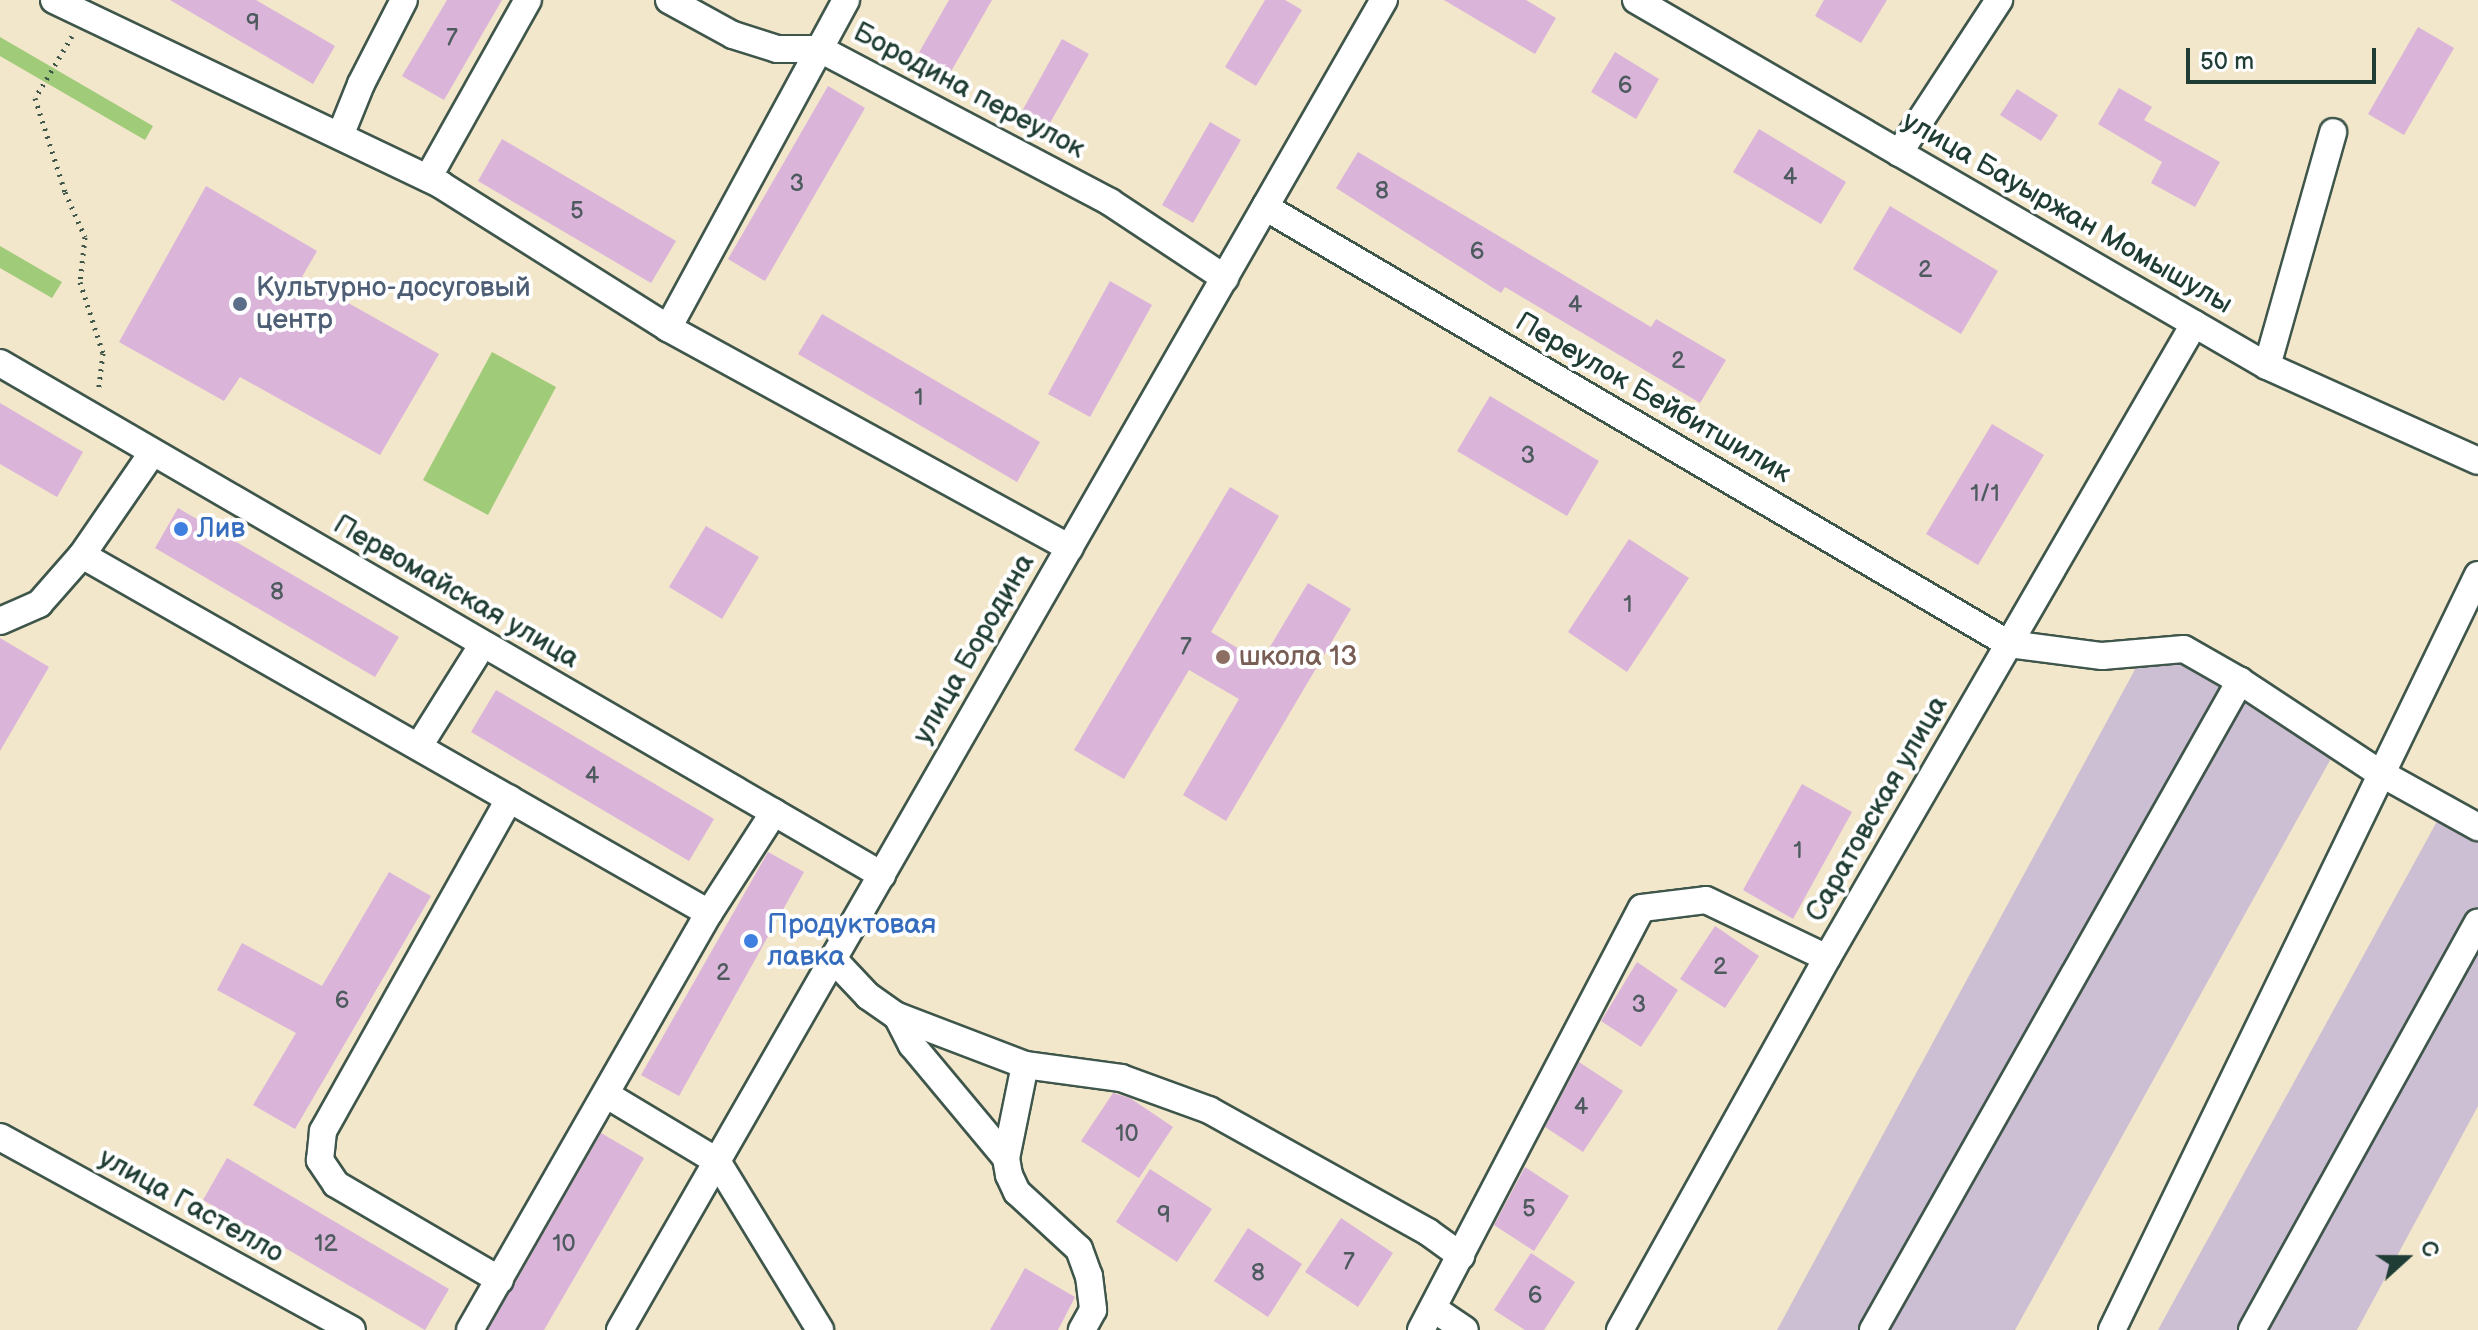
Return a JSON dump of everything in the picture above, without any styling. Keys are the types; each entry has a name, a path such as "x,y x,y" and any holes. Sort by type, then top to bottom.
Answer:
{"street":[{"path":"54,0 89,7 428,178 668,328 1070,548"},
{"path":"340,136 361,84 404,0"},
{"path":"428,178 528,0"},
{"name":"Бородина переулок","path":"669,0 748,40 777,49 820,49 1110,202 1225,278"},
{"path":"668,328 846,0"},
{"name":"улица Бородина","path":"620,1330 1384,0"},
{"name":"улица Бауыржан Момышулы","path":"1636,0 2267,366 2478,461"},
{"path":"1899,153 1999,0"},
{"path":"2267,366 2333,132"},
{"name":"Переулок Бейбитшилик","path":"1265,207 2009,644"},
{"name":"Саратовская улица","path":"1620,1330 1827,958 2194,324"},
{"name":"Первомайская улица","path":"0,363 95,415 152,453 882,875"},
{"path":"0,621 39,604 82,555 152,453"},
{"path":"82,555 709,913"},
{"path":"2112,1330 2478,575"},
{"path":"419,746 483,644"},
{"path":"2009,644 2102,656 2184,649 2240,681 2382,774 2478,827"},
{"path":"1873,1330 2240,681"},
{"path":"500,1280 336,1184 320,1160 323,1131 509,799"},
{"path":"470,1330 709,913 774,812"},
{"path":"1465,1330 1427,1320 1642,908 1706,900 1827,958"},
{"path":"2252,1330 2478,923"},
{"path":"834,960 868,996 897,1016 1025,1065 1121,1078 1209,1110 1428,1232 1461,1256"},
{"path":"897,1016 912,1045 1006,1158 1017,1192 1079,1249 1089,1276 1093,1310 1082,1330"},
{"path":"1006,1158 1025,1065"},
{"path":"607,1095 717,1161 820,1330"},
{"name":"улица Гастелло","path":"0,1137 352,1330"}],"path":[{"path":"89,7 35,98 65,192 85,237 80,282 103,353 95,415"}],"shaded area":[{"path":"2151,640 2334,753 2015,1330 1777,1330"},
{"path":"2452,794 2478,812 2478,1106 2357,1330 2158,1330"}],"green space":[{"path":"0,37 153,126 145,140 0,56"},
{"path":"0,246 62,282 52,298 0,268"},
{"path":"492,352 556,387 488,515 423,480"}],"building":[{"path":"170,0 256,0 335,46 313,84"},
{"path":"447,0 502,0 444,100 402,76"},
{"path":"949,0 992,0 949,75 917,56"},
{"path":"1265,0 1285,0 1302,10 1256,86 1225,67"},
{"path":"1444,0 1526,0 1556,18 1535,54"},
{"path":"1824,0 1887,0 1861,43 1815,16"},
{"path":"2418,27 2454,48 2404,135 2368,114"},
{"path":"1062,39 1089,54 1042,137 1016,122"},
{"path":"1615,52 1659,79 1636,119 1591,92"},
{"path":"828,86 865,108 765,281 728,259"},
{"path":"2119,88 2152,107 2144,120 2220,162 2195,207 2151,183 2162,162 2098,124"},
{"path":"2017,89 2058,115 2041,141 2000,115"},
{"path":"1210,122 1241,140 1193,223 1162,205"},
{"path":"1759,129 1846,182 1821,224 1733,172"},
{"path":"502,139 676,241 651,283 478,181"},
{"path":"1358,152 1651,327 1656,319 1726,360 1700,403 1505,287 1501,293 1336,188"},
{"path":"206,186 317,251 302,277 439,354 380,455 240,377 224,401 119,342"},
{"path":"1890,206 1998,271 1961,334 1853,269"},
{"path":"1110,281 1152,305 1090,417 1048,394"},
{"path":"822,314 1040,442 1017,482 798,354"},
{"path":"1490,396 1599,461 1567,516 1457,451"},
{"path":"0,403 83,452 57,497 0,464"},
{"path":"1992,424 2044,455 1978,565 1926,534"},
{"path":"1230,487 1279,516 1211,632 1261,662 1308,583 1351,609 1226,821 1183,795 1239,699 1189,670 1124,779 1074,750"},
{"path":"178,508 399,637 375,677 155,548"},
{"path":"706,526 759,557 722,619 669,587"},
{"path":"1629,539 1689,578 1627,672 1568,632"},
{"path":"0,638 49,667 0,751"},
{"path":"496,690 714,819 689,861 471,732"},
{"path":"1802,784 1852,812 1793,919 1743,890"},
{"path":"768,852 804,872 679,1096 641,1075"},
{"path":"389,872 431,896 295,1129 253,1105 296,1033 217,990 242,943 322,986"},
{"path":"1715,926 1759,956 1725,1008 1680,979"},
{"path":"1637,962 1678,990 1641,1047 1601,1021"},
{"path":"1579,1062 1623,1091 1583,1152 1545,1127"},
{"path":"1113,1093 1130,1098 1173,1127 1139,1178 1081,1141"},
{"path":"601,1133 644,1158 544,1330 488,1330"},
{"path":"227,1158 449,1289 425,1330 203,1200"},
{"path":"1525,1167 1569,1196 1534,1251 1494,1225"},
{"path":"1150,1169 1212,1209 1177,1262 1116,1222"},
{"path":"1341,1218 1393,1253 1358,1307 1305,1272"},
{"path":"1248,1228 1302,1264 1268,1317 1214,1281"},
{"path":"1531,1253 1575,1282 1544,1330 1525,1330 1494,1310"},
{"path":"1025,1268 1075,1297 1058,1330 990,1330"}],"place":[{"name":"Культурно-досуговый центр","path":"240,304"},
{"name":"Лив","path":"181,529"},
{"name":"школа 13","path":"1223,657"},
{"name":"Продуктовая лавка","path":"751,941"}]}
